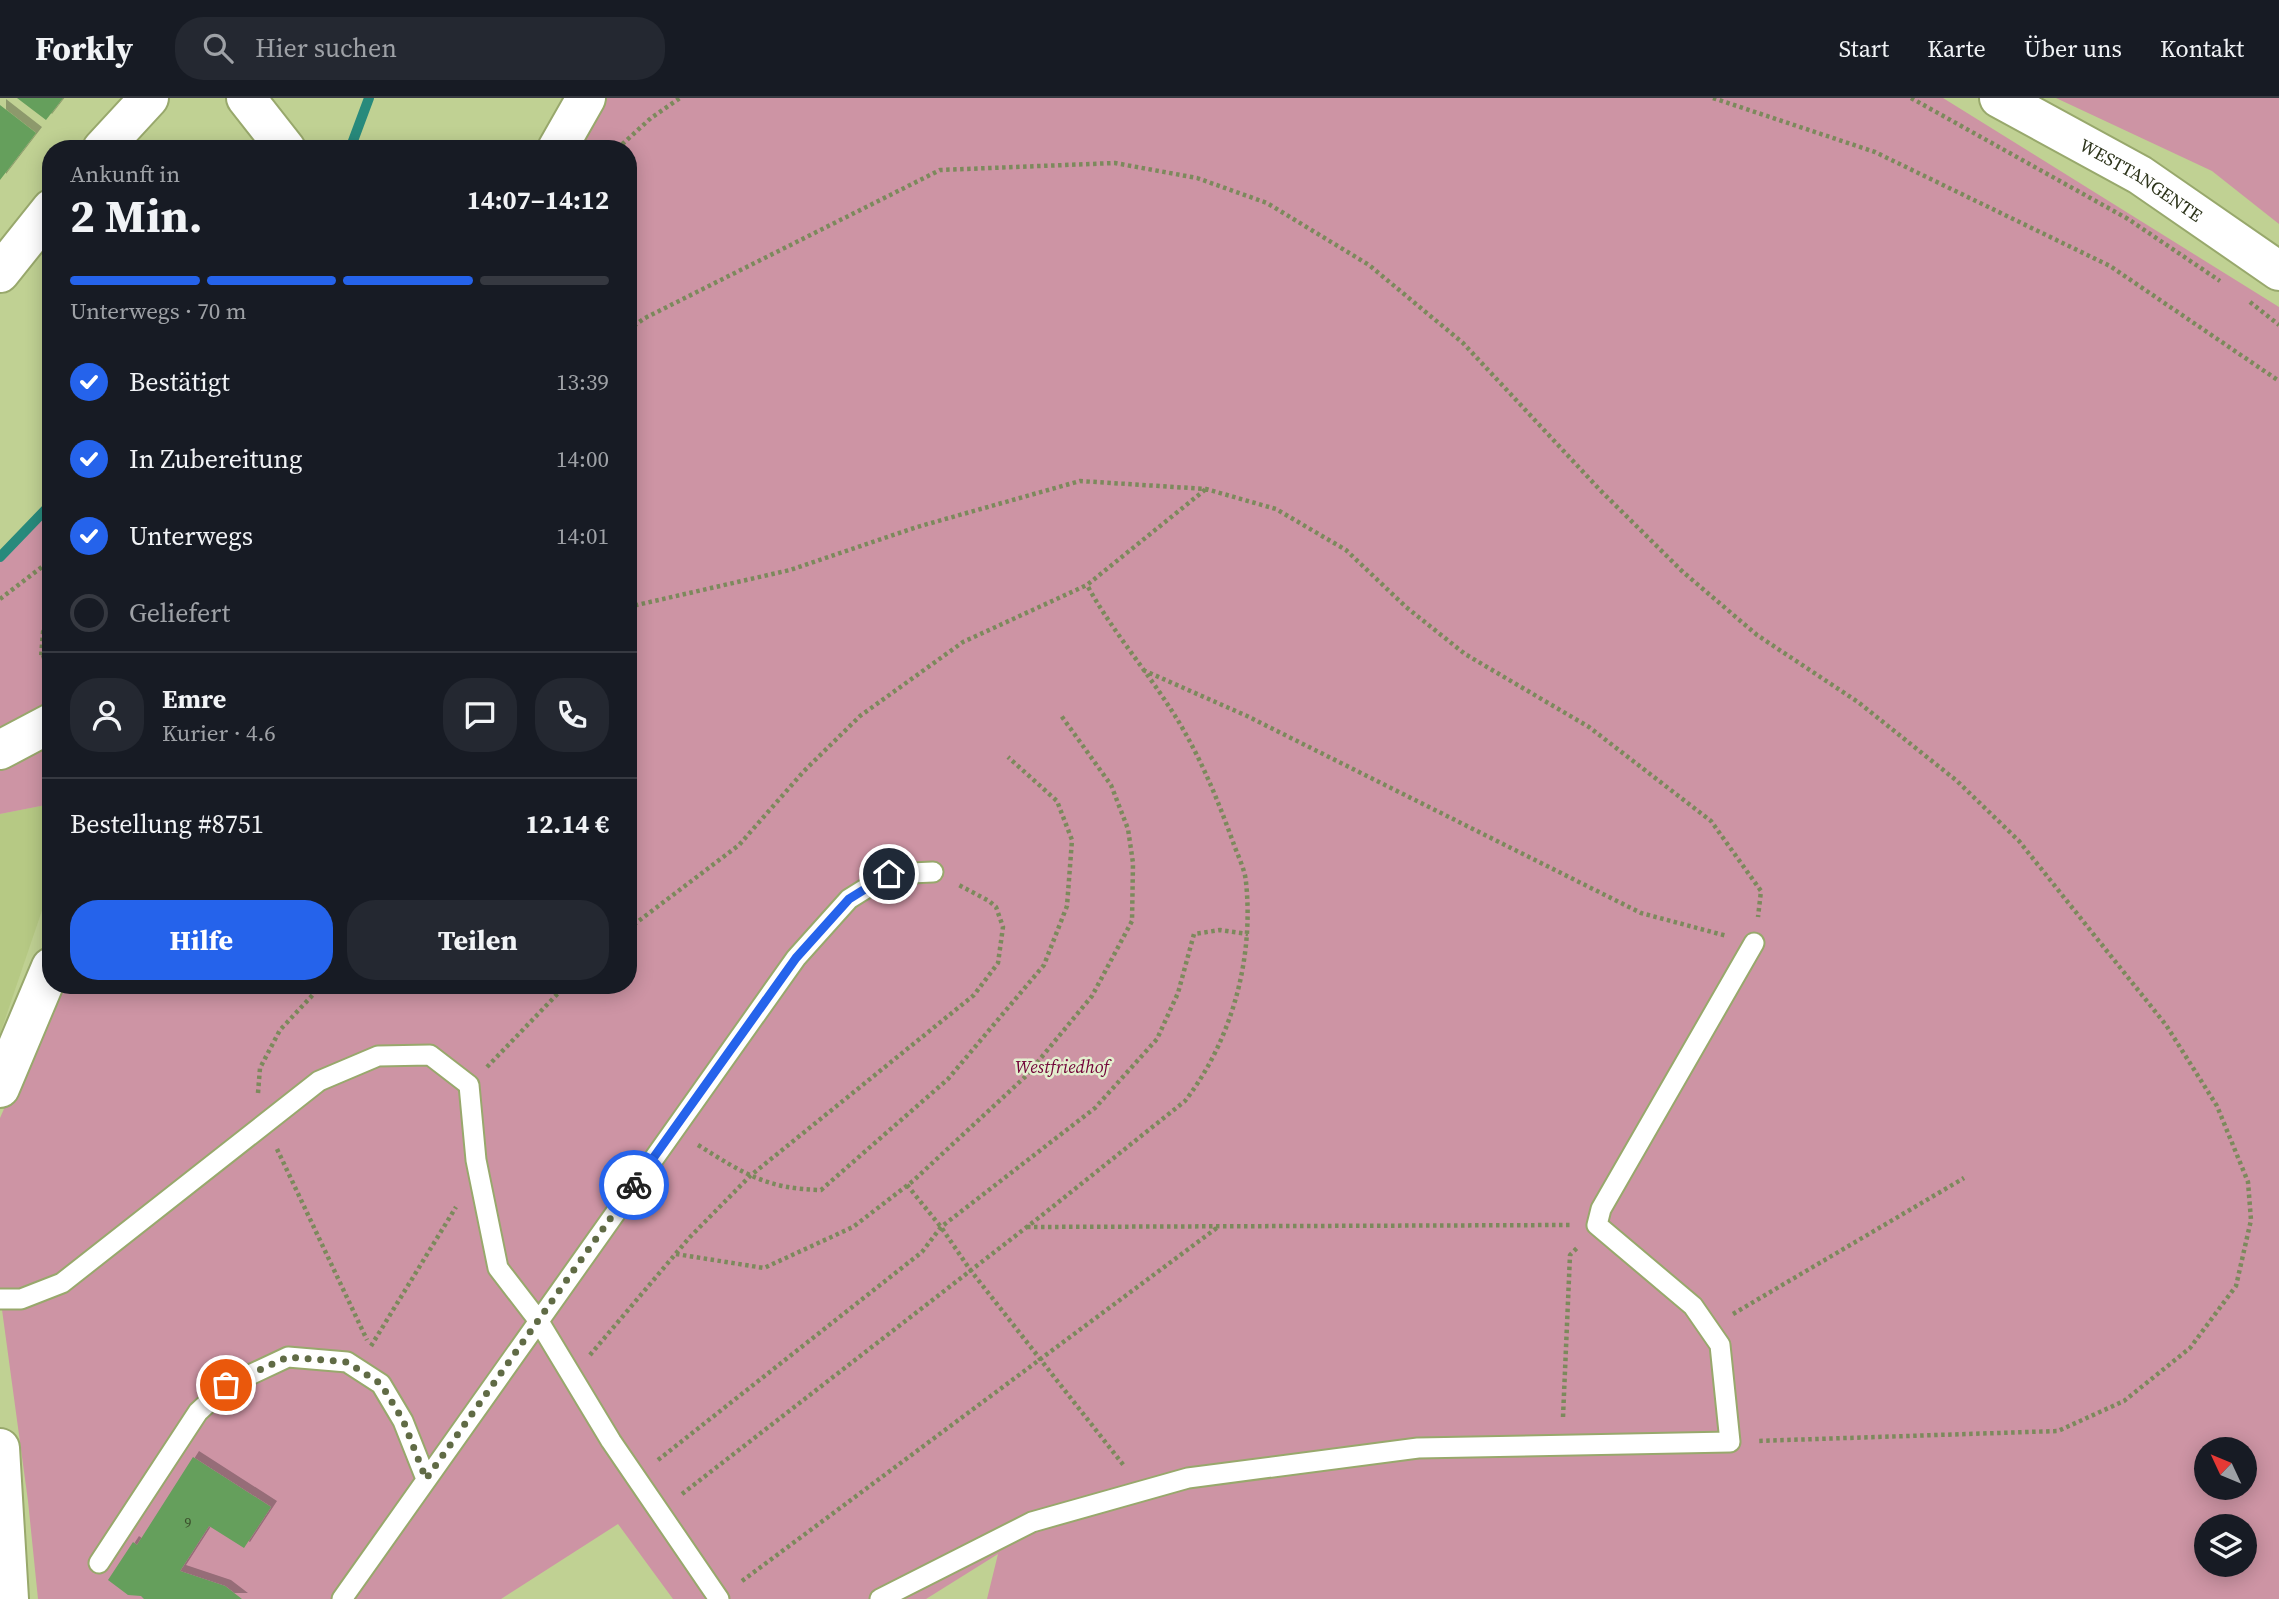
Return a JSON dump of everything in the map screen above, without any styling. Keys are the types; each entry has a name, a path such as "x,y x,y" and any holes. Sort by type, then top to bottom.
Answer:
{"main road":[{"path":"110,140 149,98"},
{"path":"246,98 279,140"},
{"path":"562,140 586,98"},
{"name":"WESTTANGENTE","path":"1999,98 2140,175 2279,271"},
{"path":"0,273 42,220"},
{"path":"0,750 42,728"},
{"path":"0,1088 42,988"},
{"path":"0,1448 9,1599"}],"lane":[{"path":"342,1599 537,1320 796,958 849,899 889,874 933,872"},
{"path":"880,1599 1032,1522 1188,1478 1418,1448 1730,1442 1720,1345 1693,1306 1597,1225 1601,1209 1754,943"},
{"path":"0,1299 21,1299 62,1283 319,1081 378,1056 430,1055 469,1085 479,1172 498,1268 537,1320 611,1441 719,1599"},
{"path":"99,1563 198,1412 226,1385 288,1357 347,1362 381,1384 403,1420 426,1479"}],"path":[{"path":"627,140 651,118 680,98"},
{"path":"1713,98 1875,152 2110,266 2279,381"},
{"path":"1911,98 2128,219 2227,285"},
{"path":"637,324 940,170 1115,163 1197,178 1267,203 1369,265 1463,343 1600,490 1683,572 1757,635 1857,702 1957,781 2019,841 2166,1025 2217,1106 2248,1182 2251,1220 2236,1286 2190,1348 2124,1401 2058,1431 1730,1442"},
{"path":"2248,300 2279,325"},
{"path":"637,605 790,570 917,527 1080,481 1206,489 1276,509 1346,550 1406,607 1465,654 1589,727 1711,821 1761,891 1754,943 1641,913 1247,716 1143,670"},
{"path":"637,922 739,845 804,771 860,716 963,642 1087,585 1206,489"},
{"path":"0,599 42,567"},
{"path":"659,1512 1185,1101 1203,1077 1230,1018 1248,944 1246,879 1207,775 1171,708 1104,616 1087,585"},
{"path":"676,1254 764,1268 853,1227 907,1185 1026,1076 1092,996 1132,921 1133,863 1128,829 1111,785 1060,714"},
{"path":"673,1131 750,1176 791,1189 821,1190 948,1079 1044,965 1068,906 1072,840 1057,801 1008,757"},
{"path":"572,1377 676,1254 750,1176 974,995 998,963 1003,927 996,907 933,872"},
{"path":"636,1478 922,1252 941,1227 1095,1108 1157,1039 1178,993 1194,934 1220,930 1248,934"},
{"path":"314,994 280,1030 260,1068 260,1128 370,1347 421,1261 479,1172"},
{"path":"469,1085 557,994"},
{"path":"1709,1328 1964,1178"},
{"path":"907,1185 1144,1490"},
{"path":"1025,1227 1597,1225"},
{"path":"1562,1445 1570,1255 1597,1225"},
{"path":"719,1599 1218,1227"}],"shaded area":[{"path":"42,806 42,910 0,1034 0,814"}],"green space":[{"name":"Westfriedhof","path":"604,98 1943,98 2279,307 2279,1599 987,1599 998,1554 926,1599 673,1599 618,1524 501,1599 38,1599 28,1501 0,1295 0,1118 54,994 637,994 637,140 578,140"},
{"path":"2056,98 2279,98 2279,224 2212,171"},
{"path":"42,512 42,806 0,814 0,555"}],"building":[{"path":"17,98 63,98 46,120"},
{"path":"0,105 36,133 0,180"},
{"path":"193,1457 271,1507 244,1548 209,1526 180,1571 225,1586 242,1599 144,1599 141,1596 128,1595 108,1580 133,1542 137,1545"}],"waterway":[{"path":"353,140 369,98"},
{"path":"0,557 42,513"}],"way so far":[{"path":"226,1385 288,1357 347,1362 381,1384 403,1420 426,1479 634,1185"}],"route":[{"path":"634,1185 796,958 849,899 889,874"}]}
